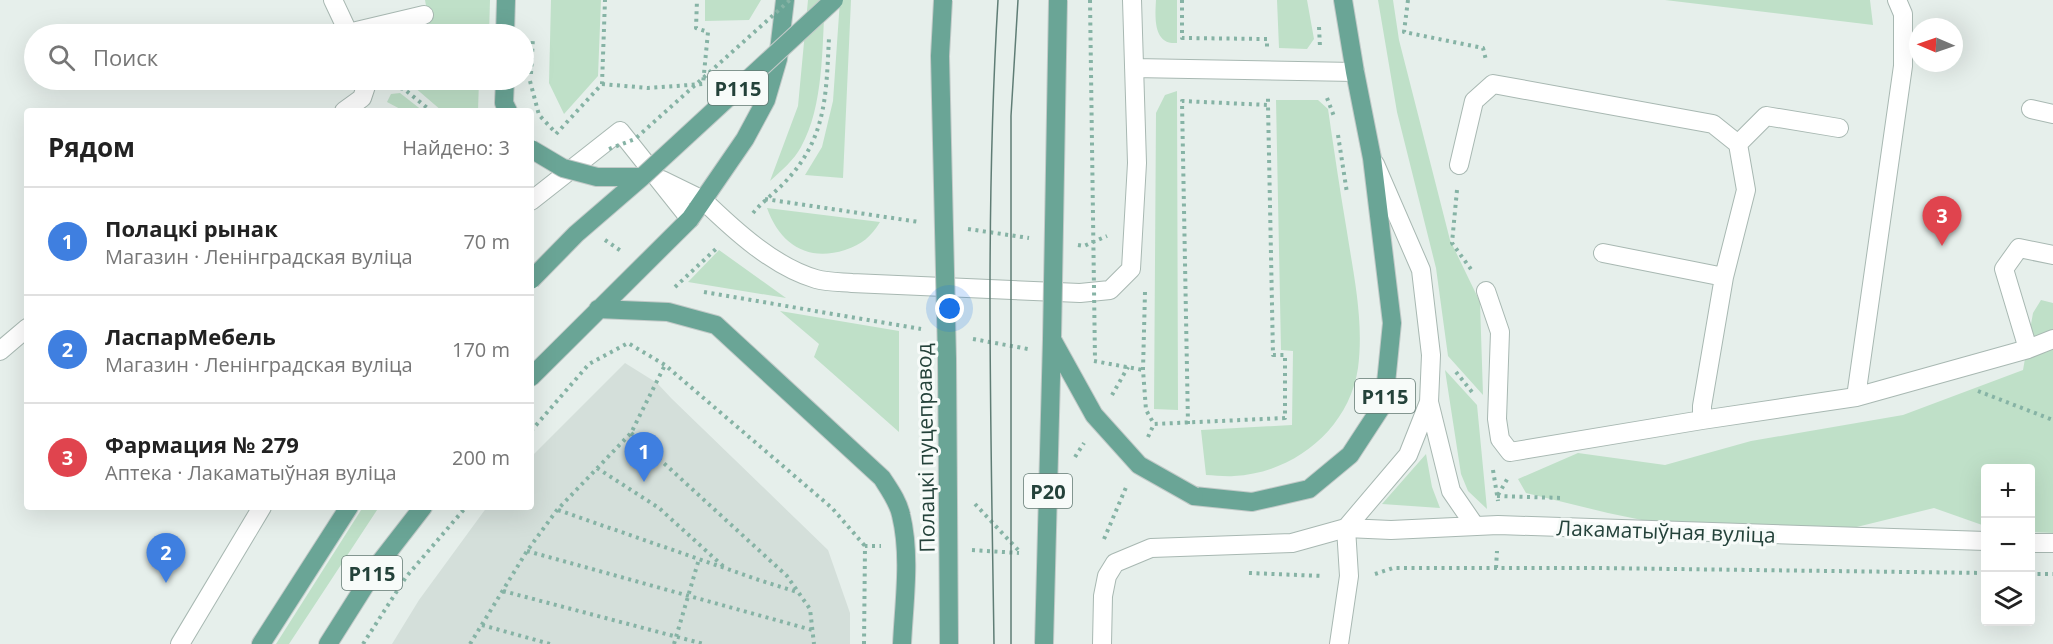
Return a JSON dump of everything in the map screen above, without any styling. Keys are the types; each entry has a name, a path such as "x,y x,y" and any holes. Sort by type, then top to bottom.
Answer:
{"main road":[{"path":"506,0 506,24"},
{"name":"Р115","path":"534,374 690,219 746,139 766,100 778,59 785,0"},
{"name":"Р115","path":"534,277 576,234 650,177 834,0"},
{"name":"Полацкі пуцеправод","path":"943,0 940,56 947,359 949,644"},
{"name":"Р115","path":"1058,0 1052,339 1094,415 1139,465 1194,496 1252,502 1309,489 1350,455 1384,403 1392,323 1372,158 1343,0"},
{"path":"505,90 506,107"},
{"path":"534,151 563,168 597,177 650,177"},
{"path":"598,309 668,312 716,325 882,478 901,514 905,546 902,644"},
{"name":"Р20","path":"1044,644 1052,339"},
{"name":"Р115","path":"261,644 347,510"},
{"name":"Р115","path":"328,644 378,565 421,510"}],"street":[{"path":"333,0 344,24"},
{"path":"650,177 703,200 736,231 794,271 818,280 1080,294 1110,290 1131,269 1137,163 1132,0"},
{"path":"1856,397 1904,66 1903,14 1897,0"},
{"path":"388,24 424,15"},
{"path":"1134,68 1355,72"},
{"path":"1459,165 1474,101 1493,84 1713,124 1738,144 1746,190 1724,277 1702,406 1702,420"},
{"path":"348,108 369,90"},
{"path":"2031,109 2053,114"},
{"path":"1738,144 1766,116 1839,128"},
{"path":"534,199 620,131 650,177 690,219"},
{"path":"1372,158 1421,270 1431,355 1429,402 1451,491 1475,526"},
{"path":"2028,349 2004,269 2019,248 2053,255"},
{"path":"1603,253 1724,277"},
{"path":"1486,291 1500,332 1497,419 1500,439 1510,452 1856,397 2028,349 2053,339"},
{"path":"0,351 24,331"},
{"path":"1339,644 1349,576 1346,528 1408,455 1429,402"},
{"path":"180,644 260,510"},
{"name":"Лакаматыўная вуліца","path":"1102,644 1103,596 1107,576 1115,563 1151,548 1292,543 1346,528 1391,530 1475,526 1981,541"},
{"path":"2035,543 2053,543"}],"path":[{"path":"555,136 603,84 605,0"},
{"path":"603,84 648,88 704,84 708,32 696,28 697,0"},
{"path":"607,150 635,139 790,0"},
{"path":"1090,0 1095,367"},
{"path":"1182,0 1182,38"},
{"path":"1408,0 1404,32 1483,48 1493,84"},
{"path":"1317,19 1320,38 1318,71 1336,120"},
{"path":"686,290 674,287 736,231 765,199 787,180 815,141 826,102 830,32"},
{"path":"405,90 427,108"},
{"path":"532,90 539,116 563,139"},
{"path":"1154,424 1285,418 1286,355 1273,356 1268,92"},
{"path":"1188,424 1182,101 1268,105"},
{"path":"1338,131 1348,199"},
{"path":"1459,165 1452,243 1486,291"},
{"path":"765,199 920,222"},
{"path":"967,229 1037,239"},
{"path":"1072,244 1084,246 1106,238 1110,229"},
{"path":"1145,288 1143,370 1146,410 1154,424"},
{"path":"698,291 932,331"},
{"path":"966,338 1036,350"},
{"path":"534,428 589,364 628,343 665,365 832,508 865,546"},
{"path":"1093,361 1143,370"},
{"path":"470,644 527,551 557,510 631,432 665,365"},
{"path":"1937,375 2053,420"},
{"path":"1144,445 1154,424"},
{"path":"631,432 787,576 810,609 814,644"},
{"path":"597,468 659,508 727,569"},
{"path":"1103,540 1131,477"},
{"path":"363,644 406,578 463,510"},
{"path":"557,510 798,592"},
{"path":"1496,568 1498,548"},
{"path":"527,551 812,630"},
{"path":"674,644 699,559"},
{"path":"1371,576 1393,568 1981,573"},
{"path":"1241,573 1324,576"},
{"path":"2035,574 2053,574"},
{"path":"503,591 704,644"},
{"path":"482,625 550,644"}],"shaded area":[{"path":"625,363 657,383 828,550 850,613 850,644 392,644 419,600 485,510 534,510 534,454"}],"green space":[{"path":"425,0 490,0 489,24 429,24"},
{"path":"551,0 601,0 598,76 564,114 549,83"},
{"path":"705,0 761,0 749,20 705,21"},
{"path":"808,0 825,0 818,95 809,131 801,147 770,181 798,106"},
{"path":"840,0 851,0 843,178 805,175 822,147 833,101"},
{"path":"1156,0 1177,0 1177,43 1163,40 1157,29"},
{"path":"1277,0 1307,0 1314,39 1307,49 1279,48"},
{"path":"1378,0 1393,0 1399,40 1450,240 1480,302 1483,395 1448,356 1436,268 1397,112"},
{"path":"1665,0 1870,0 1873,25"},
{"path":"418,90 479,90 478,108 439,108"},
{"path":"1177,91 1178,410 1154,409 1156,113 1165,95"},
{"path":"400,93 419,108 398,108 387,102 391,94"},
{"path":"1276,100 1318,100 1328,109 1357,300 1360,334 1358,368 1353,390 1331,428 1297,457 1256,473 1231,476 1206,475 1201,430 1292,425 1293,351 1281,350"},
{"path":"767,208 880,222 866,239 856,245 845,250 819,254 797,247 787,240 779,231"},
{"path":"719,250 786,298 688,282"},
{"path":"2041,300 2053,303 2053,533 2035,532 2035,464 1981,464 1981,525 1934,508 1820,536 1666,525 1526,493 1518,479 1578,453 1665,465 1751,441 1903,415 2023,370 2033,313"},
{"path":"780,311 899,331 899,432 814,357 819,344"},
{"path":"1445,370 1477,405 1487,509 1468,491 1461,474"},
{"path":"1426,454 1432,487 1440,508 1382,504"},
{"path":"361,510 377,510 289,644 276,644"}],"tram line":[{"path":"994,644 990,241 998,0"},
{"path":"1011,644 1011,116 1018,0"}],"place":[{"name":"Фармация № 279","path":"1942,246"},
{"name":"Полацкі рынак","path":"644,482"},
{"name":"ЛаспарМебель","path":"166,583"}]}
